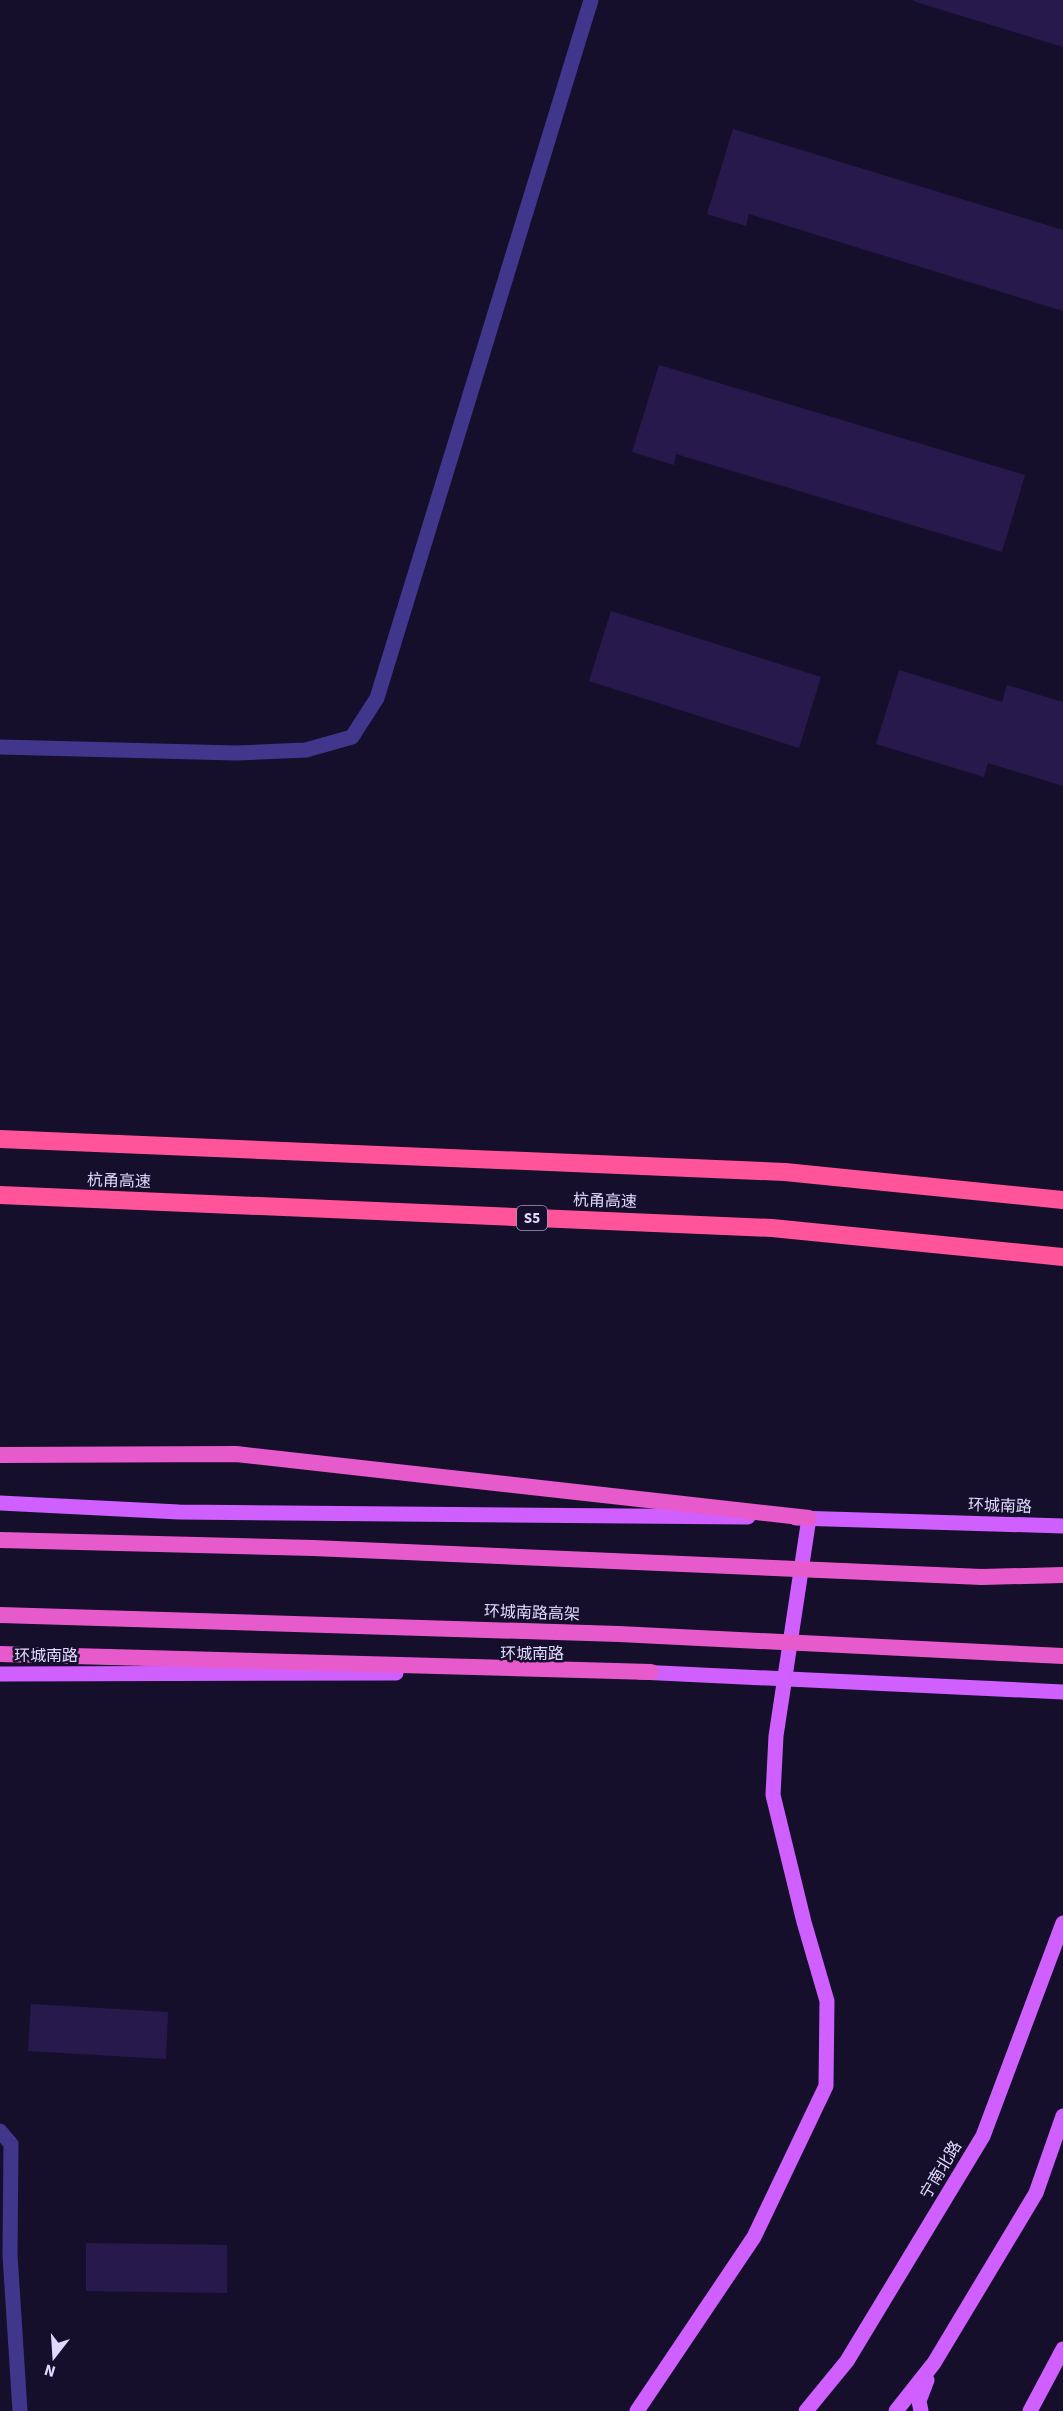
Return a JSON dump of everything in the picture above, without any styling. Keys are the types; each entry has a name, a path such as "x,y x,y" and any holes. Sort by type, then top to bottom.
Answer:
{"highway":[{"path":"0,1139 785,1172 1063,1200"},
{"name":"杭甬高速","path":"0,1195 772,1228 1063,1257"},
{"path":"0,1455 236,1454 809,1518"},
{"path":"0,1540 313,1548 982,1577 1063,1575"},
{"name":"环城南路高架","path":"0,1615 619,1634 1063,1656"},
{"path":"0,1654 651,1672"}],"main road":[{"name":"环城南路","path":"0,1503 179,1512 809,1518 1063,1526"},
{"path":"637,2411 754,2237 826,2086 827,2001 804,1922 773,1795 776,1736 809,1518"},
{"name":"环城南路","path":"0,1674 651,1672 1063,1692"},
{"name":"宁南北路","path":"806,2411 847,2361 983,2136 1061,1928"},
{"path":"897,2411 934,2363 1036,2193 1063,2116"},
{"path":"1030,2411 1063,2349"},
{"path":"921,2411 919,2401 934,2363"}],"street":[{"path":"0,747 236,753 306,750 352,737 377,698 591,0"},
{"path":"0,2131 11,2144 10,2255 20,2411"}],"building":[{"path":"1063,0 1063,47 913,1"},
{"path":"733,129 1063,230 1063,311 749,214 746,226 707,214"},
{"path":"659,365 1025,475 1002,552 676,454 674,465 632,452"},
{"path":"611,611 821,677 799,748 589,681"},
{"path":"899,670 1002,702 1007,685 1063,702 1063,786 988,763 984,777 876,744"},
{"path":"31,2004 168,2012 166,2059 28,2051"},
{"path":"86,2243 227,2245 227,2293 86,2291"}]}
